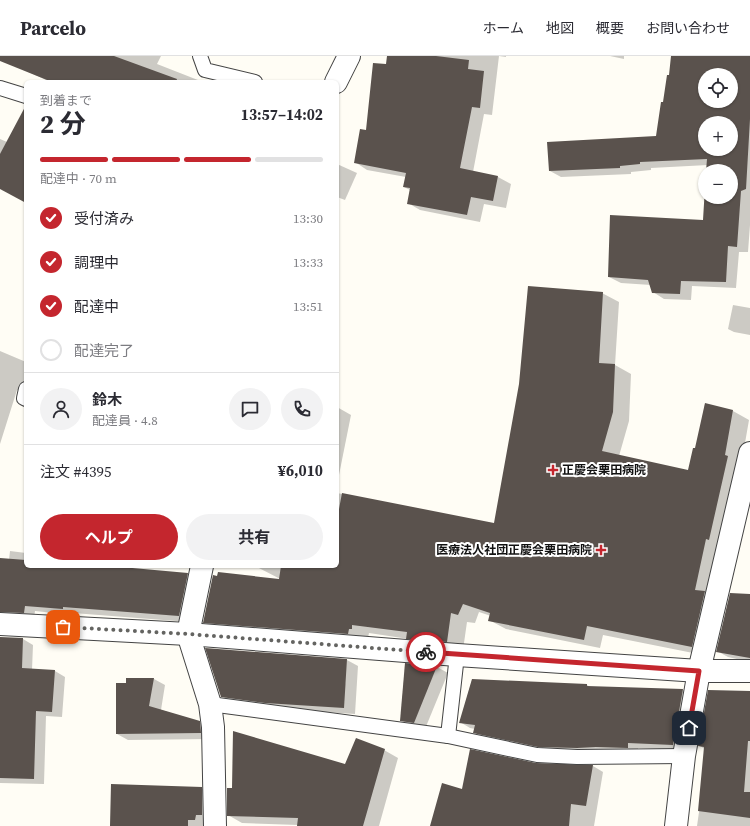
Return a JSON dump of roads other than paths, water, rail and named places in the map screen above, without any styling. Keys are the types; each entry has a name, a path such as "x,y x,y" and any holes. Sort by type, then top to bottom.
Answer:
{"street":[{"path":"337,80 350,56"},
{"path":"676,826 684,756 699,671 750,453"},
{"path":"202,568 188,634 210,704 213,728 215,826"},
{"path":"0,624 188,634 457,655 699,671 750,671"}],"lane":[{"path":"200,56 205,70 247,80"},
{"path":"0,88 24,95"},
{"path":"448,736 457,655"},
{"path":"210,704 448,736 537,756 684,756"}],"place":[{"name":"正慶会栗田病院","path":"553,470"},
{"name":"医療法人社団正慶会栗田病院","path":"601,550"}]}
